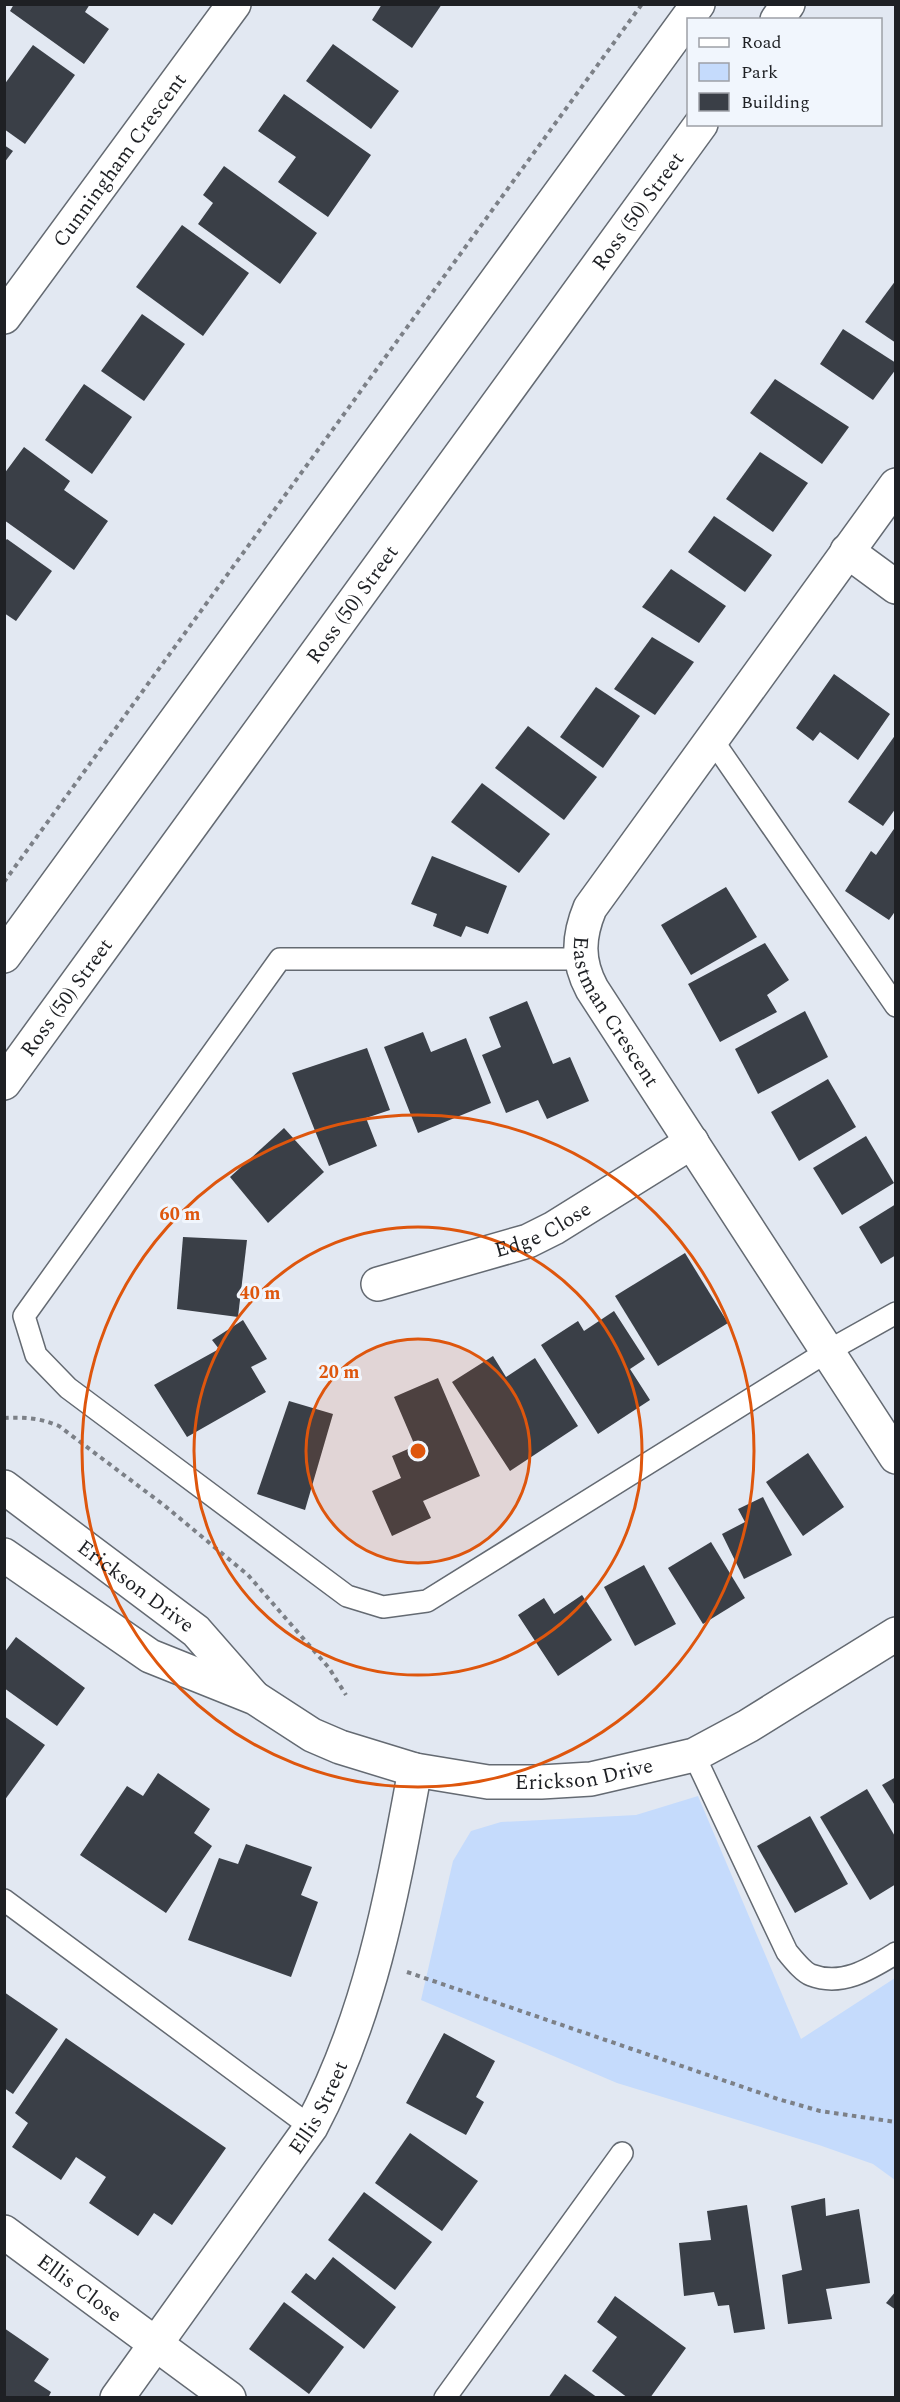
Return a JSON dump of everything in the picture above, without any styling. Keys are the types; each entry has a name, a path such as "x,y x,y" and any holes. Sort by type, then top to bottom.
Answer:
{"street":[{"name":"Cunningham Crescent","path":"4,316 234,4"},
{"path":"688,18 698,4"},
{"path":"778,18 788,4"},
{"path":"4,956 687,19"},
{"name":"Ross (50) Street","path":"4,1083 700,126"},
{"name":"Eastman Crescent","path":"896,485 590,908 583,924 580,944 580,959 584,974 592,989 896,1456"},
{"path":"848,551 896,587"},
{"name":"Edge Close","path":"378,1284 528,1241 554,1228 692,1142"},
{"name":"Erickson Drive","path":"4,1487 196,1630 255,1698"},
{"name":"Erickson Drive","path":"4,1555 150,1656 255,1698 312,1735 340,1747 415,1770 488,1782 591,1779 694,1755 758,1721 896,1634"},
{"name":"Ellis Street","path":"117,2397 311,2127 332,2088 351,2044 376,1961 415,1770"},
{"name":"Ellis Close","path":"4,2232 229,2397"}],"lane":[{"path":"711,738 896,1006"},
{"path":"580,959 280,959 24,1316 36,1355 68,1388 346,1596 384,1607 427,1600 828,1351 896,1313"},
{"path":"694,1755 787,1952 810,1975 840,1979 867,1971 896,1953"},
{"path":"4,1900 311,2127"},
{"path":"445,2397 622,2153"}],"path":[{"path":"4,882 642,4"},
{"path":"4,1418 29,1417 59,1426 165,1506 248,1575 329,1668 346,1695"},
{"path":"376,1961 778,2099 820,2111 896,2122"}],"green space":[{"path":"698,1796 801,2039 895,1978 895,2180 873,2164 819,2145 617,2083 421,2000 453,1861 471,1831 501,1822 636,1815"}],"building":[{"path":"14,4 90,4 85,12 109,29 84,64 10,11"},
{"path":"382,4 442,4 412,48 372,20"},
{"path":"333,44 399,91 371,129 306,81"},
{"path":"33,45 75,75 25,144 4,129 4,85"},
{"path":"284,94 371,155 328,217 278,182 296,157 258,131"},
{"path":"4,145 13,151 4,163"},
{"path":"224,166 317,233 280,284 198,224 213,203 203,195"},
{"path":"182,225 249,273 203,336 136,287"},
{"path":"896,280 896,343 865,322"},
{"path":"142,314 185,344 144,401 101,371"},
{"path":"843,329 896,363 896,369 873,400 820,364"},
{"path":"775,379 849,427 822,464 750,413"},
{"path":"84,384 132,417 92,474 45,440"},
{"path":"24,447 70,481 64,490 108,521 74,570 4,520 4,474"},
{"path":"760,452 808,483 773,532 726,499"},
{"path":"714,516 772,555 745,592 688,552"},
{"path":"7,539 52,571 16,621 4,613 4,542"},
{"path":"671,569 726,606 699,643 642,607"},
{"path":"652,637 694,662 655,715 614,689"},
{"path":"834,674 890,714 858,760 820,732 813,741 796,728"},
{"path":"596,687 640,716 603,768 560,737"},
{"path":"528,726 597,777 564,820 495,768"},
{"path":"896,734 896,808 883,826 848,802"},
{"path":"482,783 550,834 519,873 451,822"},
{"path":"896,826 896,910 889,920 845,891 871,851 876,855"},
{"path":"432,856 507,886 488,934 466,926 461,937 433,926 437,914 411,904"},
{"path":"726,887 757,937 691,975 661,925"},
{"path":"765,943 789,980 767,995 777,1012 720,1042 688,984"},
{"path":"527,1001 553,1064 570,1057 589,1101 547,1119 538,1100 506,1113 482,1055 501,1047 489,1017"},
{"path":"805,1011 828,1057 758,1094 735,1049"},
{"path":"423,1032 431,1052 466,1038 491,1103 418,1133 384,1047"},
{"path":"367,1048 390,1110 366,1118 377,1146 329,1166 292,1073"},
{"path":"828,1079 856,1127 799,1161 771,1112"},
{"path":"284,1128 324,1172 268,1223 230,1177"},
{"path":"866,1136 894,1183 842,1215 813,1168"},
{"path":"896,1204 896,1255 881,1264 859,1227"},
{"path":"183,1237 247,1240 238,1317 177,1309"},
{"path":"685,1253 728,1323 658,1366 615,1296"},
{"path":"614,1311 645,1359 630,1369 650,1400 598,1434 541,1345 578,1321 584,1331"},
{"path":"243,1320 267,1359 251,1367 266,1392 187,1437 154,1385 219,1349 212,1340"},
{"path":"493,1356 506,1377 535,1358 578,1426 510,1471 452,1382"},
{"path":"438,1378 480,1476 423,1501 431,1518 392,1536 372,1491 401,1478 392,1456 415,1446 394,1397"},
{"path":"289,1401 333,1414 305,1510 257,1494"},
{"path":"808,1453 844,1507 803,1536 766,1482"},
{"path":"763,1497 792,1555 744,1579 722,1534 745,1522 738,1509"},
{"path":"711,1542 745,1598 703,1624 668,1568"},
{"path":"644,1565 676,1624 635,1646 604,1587"},
{"path":"582,1595 612,1640 558,1676 518,1615 544,1598 554,1614"},
{"path":"16,1637 85,1688 57,1726 4,1688 4,1653"},
{"path":"4,1716 45,1745 4,1801"},
{"path":"158,1773 210,1809 194,1833 212,1846 166,1913 80,1855 127,1786 143,1796"},
{"path":"896,1777 896,1807 882,1785"},
{"path":"867,1789 896,1838 896,1884 870,1900 820,1817"},
{"path":"810,1816 848,1884 795,1913 757,1846"},
{"path":"246,1844 312,1867 301,1895 318,1902 291,1977 188,1940 219,1858 238,1864"},
{"path":"4,1992 58,2029 13,2094 4,2088"},
{"path":"444,2033 495,2061 476,2097 484,2102 466,2135 406,2103"},
{"path":"66,2038 226,2148 172,2225 154,2213 138,2236 89,2203 106,2177 76,2157 61,2180 12,2147 28,2123 15,2113"},
{"path":"410,2133 478,2181 442,2231 375,2183"},
{"path":"364,2192 432,2242 395,2290 328,2240"},
{"path":"825,2198 826,2216 859,2209 870,2283 826,2289 832,2319 788,2324 782,2275 802,2270 791,2206"},
{"path":"747,2205 765,2329 734,2333 729,2305 718,2306 714,2292 684,2296 679,2243 711,2240 707,2211"},
{"path":"333,2257 396,2307 364,2349 291,2292 306,2273 315,2280"},
{"path":"896,2291 896,2310 886,2303"},
{"path":"615,2296 686,2348 650,2398 628,2398 592,2371 617,2337 597,2322"},
{"path":"284,2302 344,2347 309,2394 249,2349"},
{"path":"4,2328 49,2359 34,2381 51,2392 48,2398 4,2398"},
{"path":"565,2374 598,2398 548,2398"}]}
